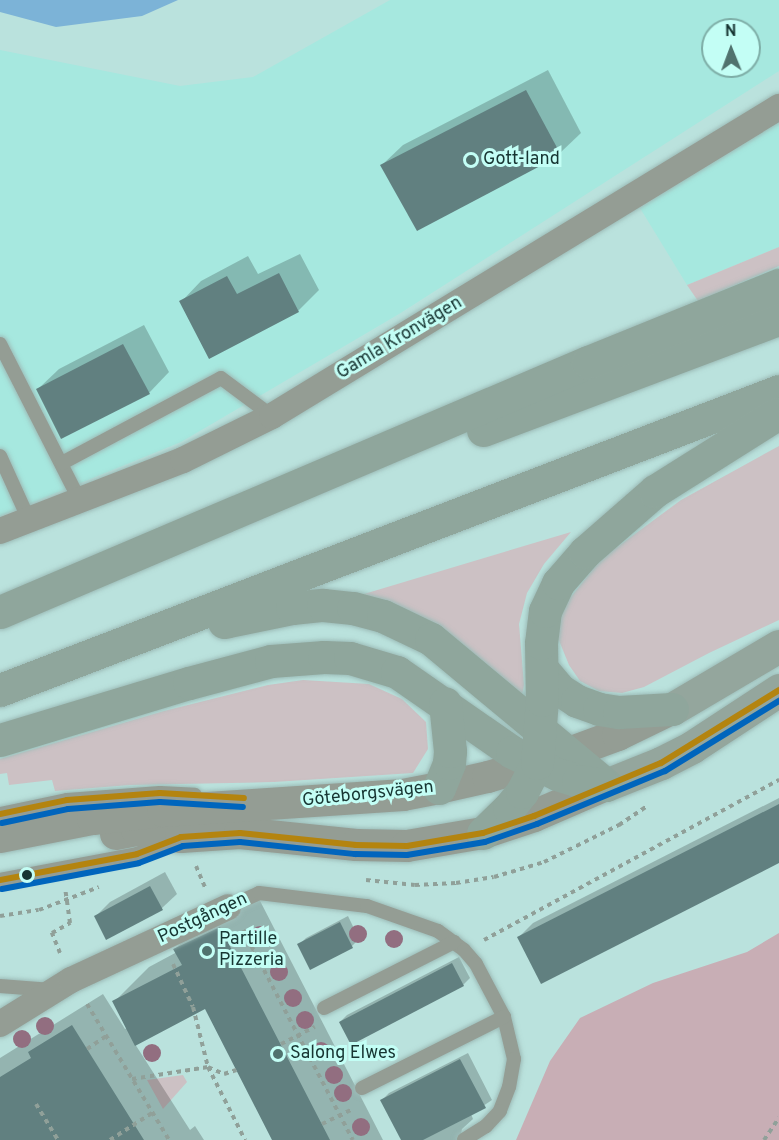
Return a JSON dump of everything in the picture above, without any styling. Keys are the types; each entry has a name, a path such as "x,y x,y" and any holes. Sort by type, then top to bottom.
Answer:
{"highway":[{"path":"0,612 578,366 779,285"},
{"path":"0,617 200,537 779,319"},
{"path":"12,686 779,391"},
{"path":"483,833 509,808 537,763 541,730 543,670 541,644 545,611 558,583 585,552 655,491 779,413"},
{"path":"12,686 240,617 323,605 353,608 383,616 431,639 504,703 541,730 606,785"},
{"path":"0,740 271,661 296,658 341,658 372,663 397,672 445,703 512,752 578,782 606,785"},
{"path":"543,670 560,690 577,701 599,709 619,712 672,709"},
{"path":"439,788 449,763 450,751 445,703"}],"main road":[{"name":"Göteborgsvägen","path":"672,709 779,646"},
{"name":"Göteborgsvägen","path":"606,785 661,763 692,747 779,690"}],"street":[{"name":"Gamla Kronvägen","path":"0,531 183,460 272,416 779,106"},
{"name":"Göteborgsvägen","path":"0,837 93,819 163,811 403,795 439,788 569,753 618,735 672,709"},
{"name":"Göteborgsvägen","path":"0,855 137,831 188,850 240,833 356,845 407,846 483,833 534,816 606,785"},
{"name":"Postgången","path":"0,1024 63,985 228,907"}],"lane":[{"path":"0,344 80,501"},
{"path":"62,463 221,378 272,416"},
{"path":"0,456 29,520"},
{"path":"0,814 67,800 160,794 237,797 271,804"},
{"path":"0,880 137,854 188,850"},
{"name":"Postgången","path":"228,907 259,893 319,898 367,906 438,931 459,946 476,964 504,1017 514,1059 510,1087 500,1111 486,1126 464,1140"},
{"path":"324,1008 459,946"},
{"path":"0,986 63,985"},
{"path":"362,1088 504,1017"}],"path":[{"path":"459,946 779,780"},
{"path":"188,850 209,895 228,907 237,919 353,1140"},
{"path":"52,933 70,923 67,901"},
{"path":"161,939 193,1007 208,1067 245,1140"},
{"path":"237,960 254,951"},
{"path":"63,985 106,1036 169,1140"},
{"path":"281,1044 299,1035"},
{"path":"87,1049 106,1036"},
{"path":"132,1079 208,1067 224,1074 236,1070"},
{"path":"36,1104 58,1140"},
{"path":"110,1140 152,1113"},
{"path":"322,1124 340,1115"},
{"path":"764,1140 779,1118"}],"shaded area":[{"path":"390,0 779,0 779,71 399,314 181,442 0,516 0,50 180,86 253,77"},
{"path":"779,119 779,247 687,285 640,208"},
{"path":"779,247 779,266 698,301 687,285"},
{"path":"779,446 779,620 644,687 622,693 599,691 580,681 569,665 558,638 560,618 567,602 601,559 681,500"},
{"path":"571,532 544,564 527,593 519,624 524,685 521,700 364,594"},
{"path":"303,680 369,684 402,699 426,722 428,749 413,773 274,782 130,785 55,791 52,780 9,785 7,773 0,774 0,759 164,711 268,685"},
{"path":"779,933 779,1140 516,1140 550,1061 580,1018 653,983 747,952"},
{"path":"183,1075 187,1082 163,1109 147,1080"}],"water":[{"path":"0,0 178,0 142,16 56,27 0,12"}],"building":[{"name":"Gott-land","path":"526,90 561,155 417,231 380,165"},
{"path":"279,273 299,312 209,359 179,301 227,276 237,294"},
{"path":"123,344 150,394 61,439 36,389"},
{"path":"779,804 779,863 541,984 517,937"},
{"path":"150,886 163,910 106,940 94,916"},
{"path":"340,922 353,948 310,970 297,944"},
{"path":"220,927 330,1140 272,1140 205,1009 135,1046 112,1001 182,965 173,949"},
{"path":"452,963 464,986 351,1045 339,1022"},
{"path":"72,1025 144,1140 0,1140 0,1077 31,1058 28,1052"},
{"path":"460,1059 486,1108 423,1140 401,1140 380,1100"}],"transit line":[{"path":"0,880 137,854 181,837 240,833 356,845 407,846 483,833 534,816 661,763 779,690"},
{"path":"2,889 139,863 183,846 240,842 355,854 407,855 485,842 537,824 665,771 779,701"},
{"path":"0,814 67,800 160,793 244,798"},
{"path":"2,823 68,809 160,802 243,807"}],"place":[{"name":"Gott-land","path":"471,160"},
{"name":"Partille Pizzeria","path":"207,951"},
{"name":"Salong Elwes","path":"278,1054"}]}
